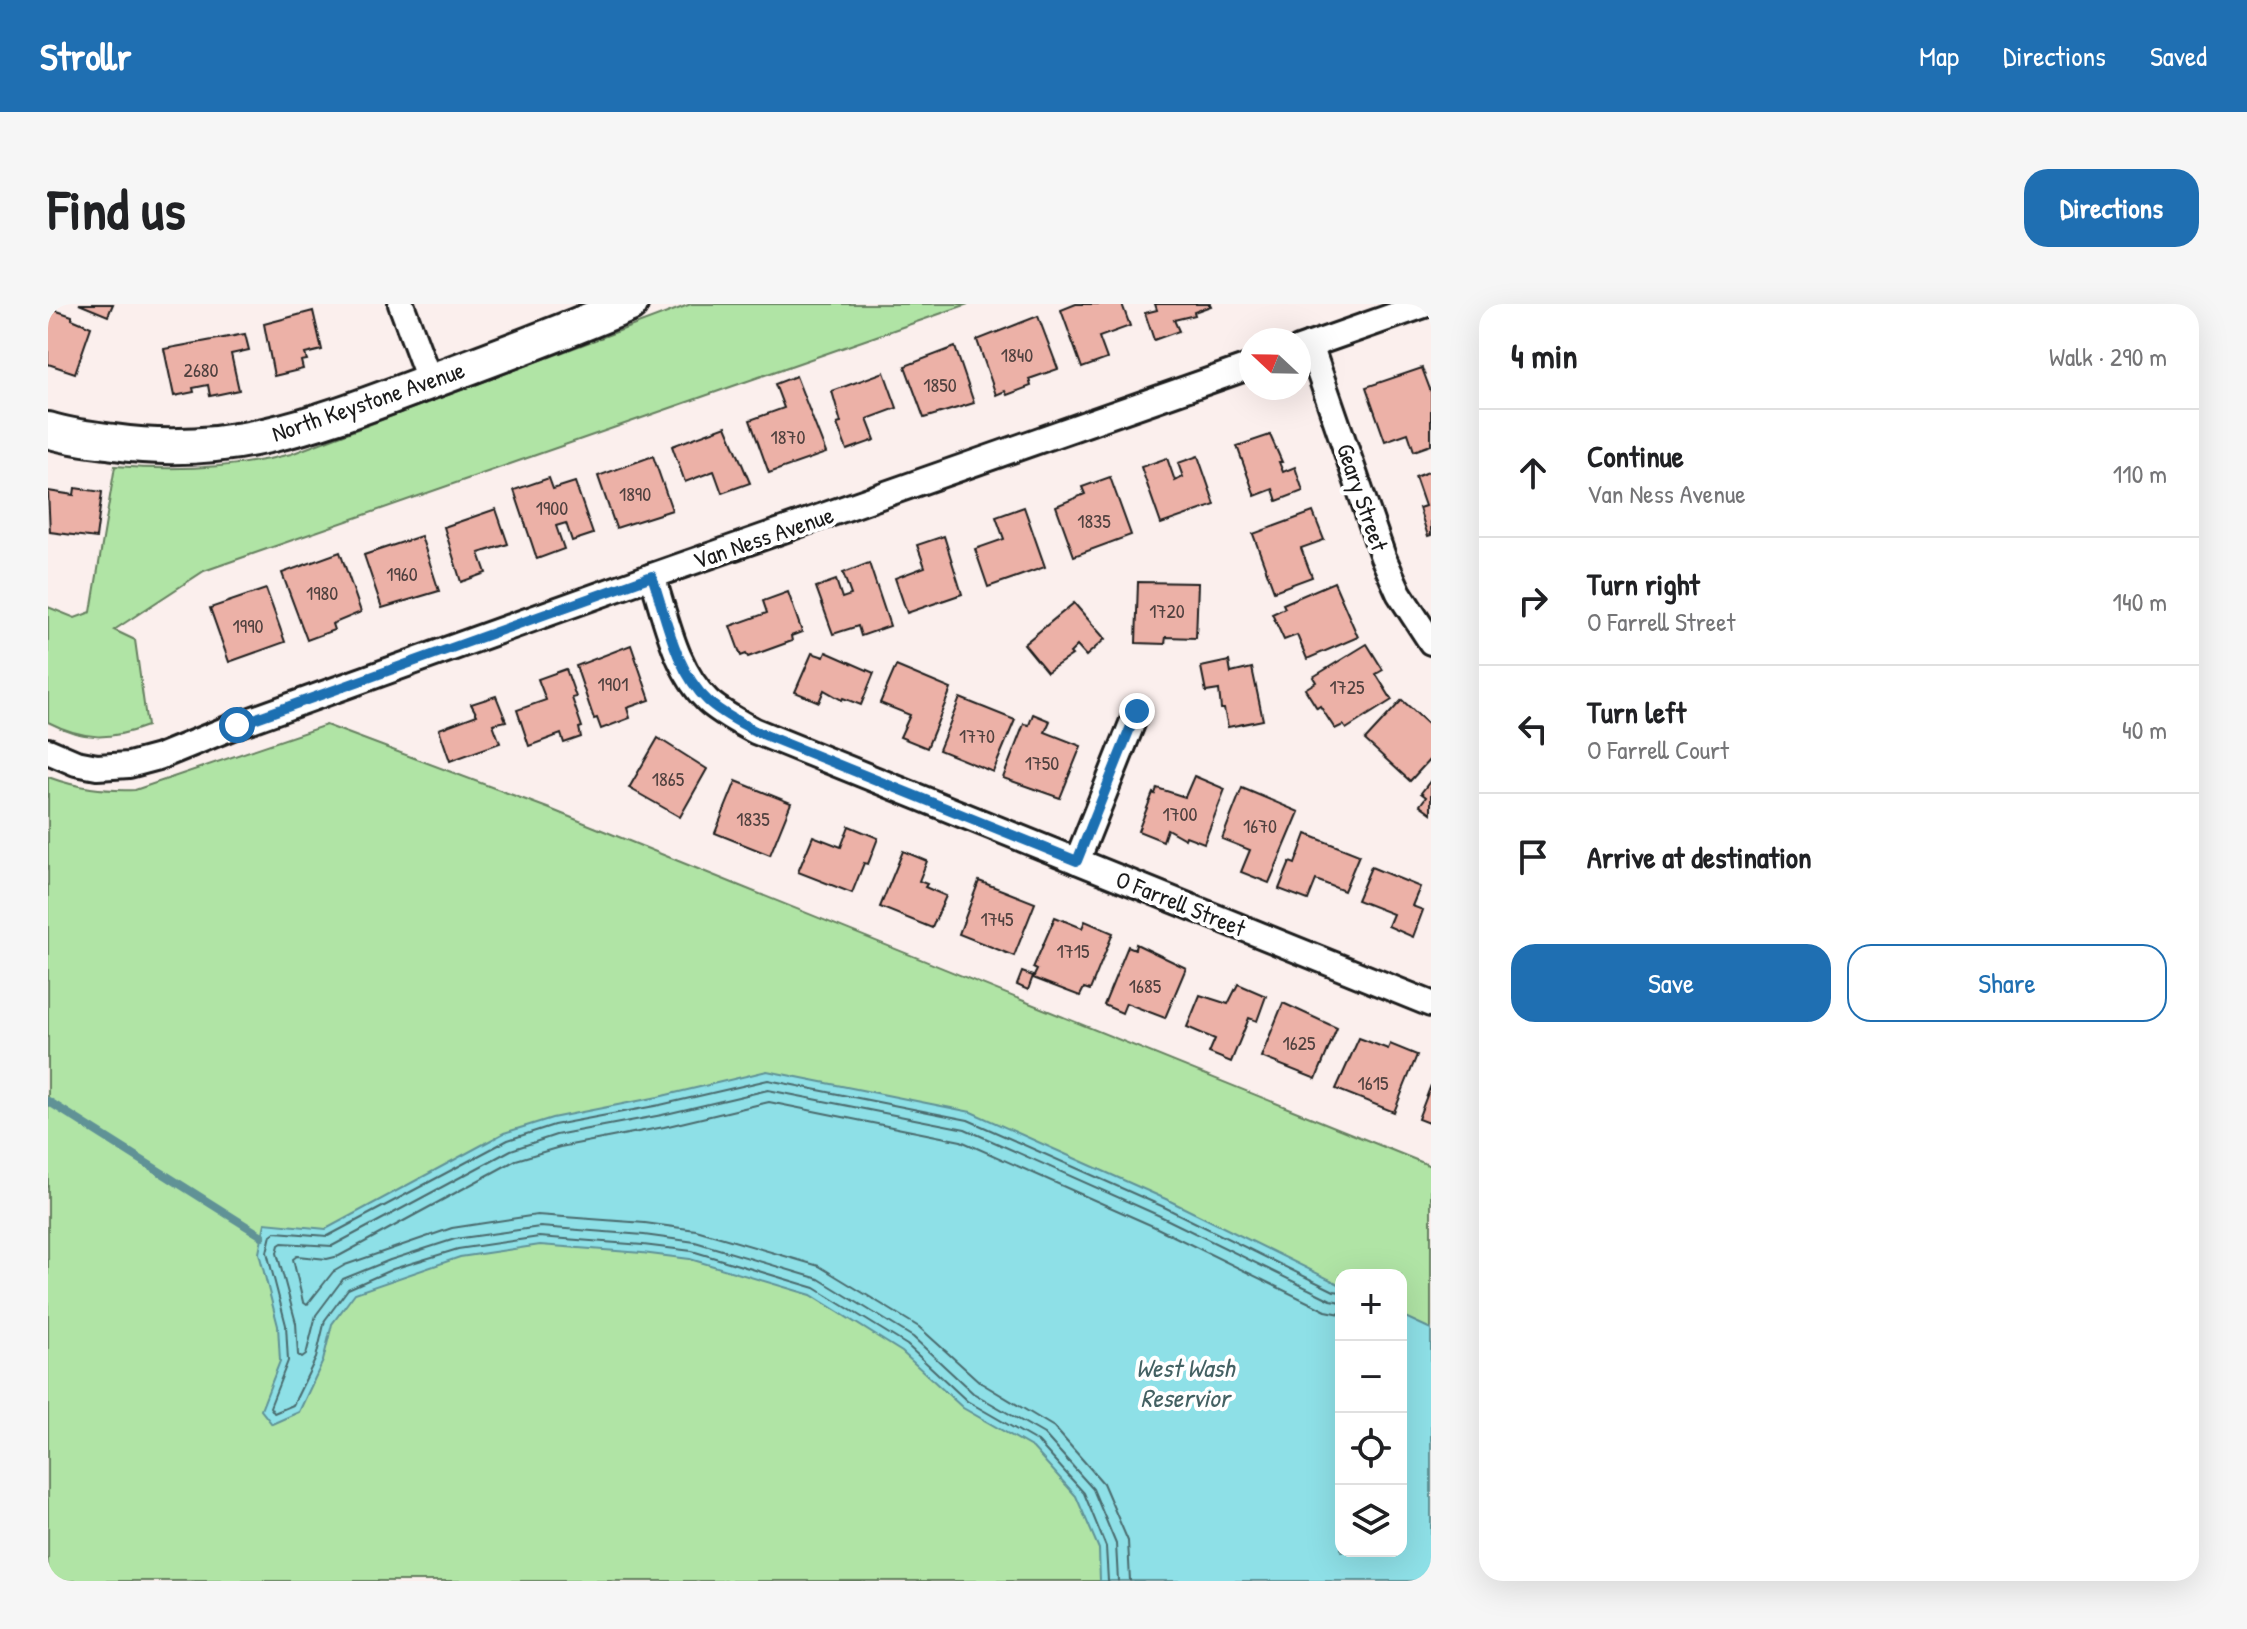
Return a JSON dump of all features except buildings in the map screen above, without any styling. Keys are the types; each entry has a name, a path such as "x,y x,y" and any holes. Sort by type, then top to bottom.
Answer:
{"street":[{"path":"401,304 430,382"},
{"name":"North Keystone Avenue","path":"48,430 127,444 181,448 283,433 430,382 630,304"},
{"path":"1311,345 1427,304"},
{"name":"Geary Street","path":"1311,366 1383,557 1399,593 1431,642"},
{"name":"Van Ness Avenue","path":"48,751 76,763 97,767 129,765 159,757 237,725 652,576 1239,370"},
{"name":"O Farrell Street","path":"652,576 679,657 691,682 708,701 755,731 1431,1004"},
{"path":"1077,861 1137,711"}],"green space":[{"path":"691,304 968,304 204,571 114,630 135,640 147,726 121,734 98,736 74,733 48,722 48,607 75,618 91,612 115,466 203,468 291,454"},
{"path":"326,725 550,809 1431,1166 1431,1581 48,1581 48,777 70,784 135,790"}],"water":[{"name":"West Wash Reservior","path":"767,1071 971,1112 1168,1200 1335,1282 1335,1557 1407,1557 1407,1318 1431,1329 1431,1581 1100,1581 1099,1549 1076,1496 1033,1448 963,1408 902,1352 811,1295 690,1259 540,1245 460,1257 355,1293 332,1324 323,1361 299,1412 272,1424 261,1410 280,1361 278,1326 259,1253 265,1223 326,1229 504,1133 552,1118"}],"waterway":[{"path":"48,1101 262,1236"}],"route":[{"path":"237,725 652,576 679,657 691,682 708,701 730,716 755,731 1077,861 1137,711"}]}
